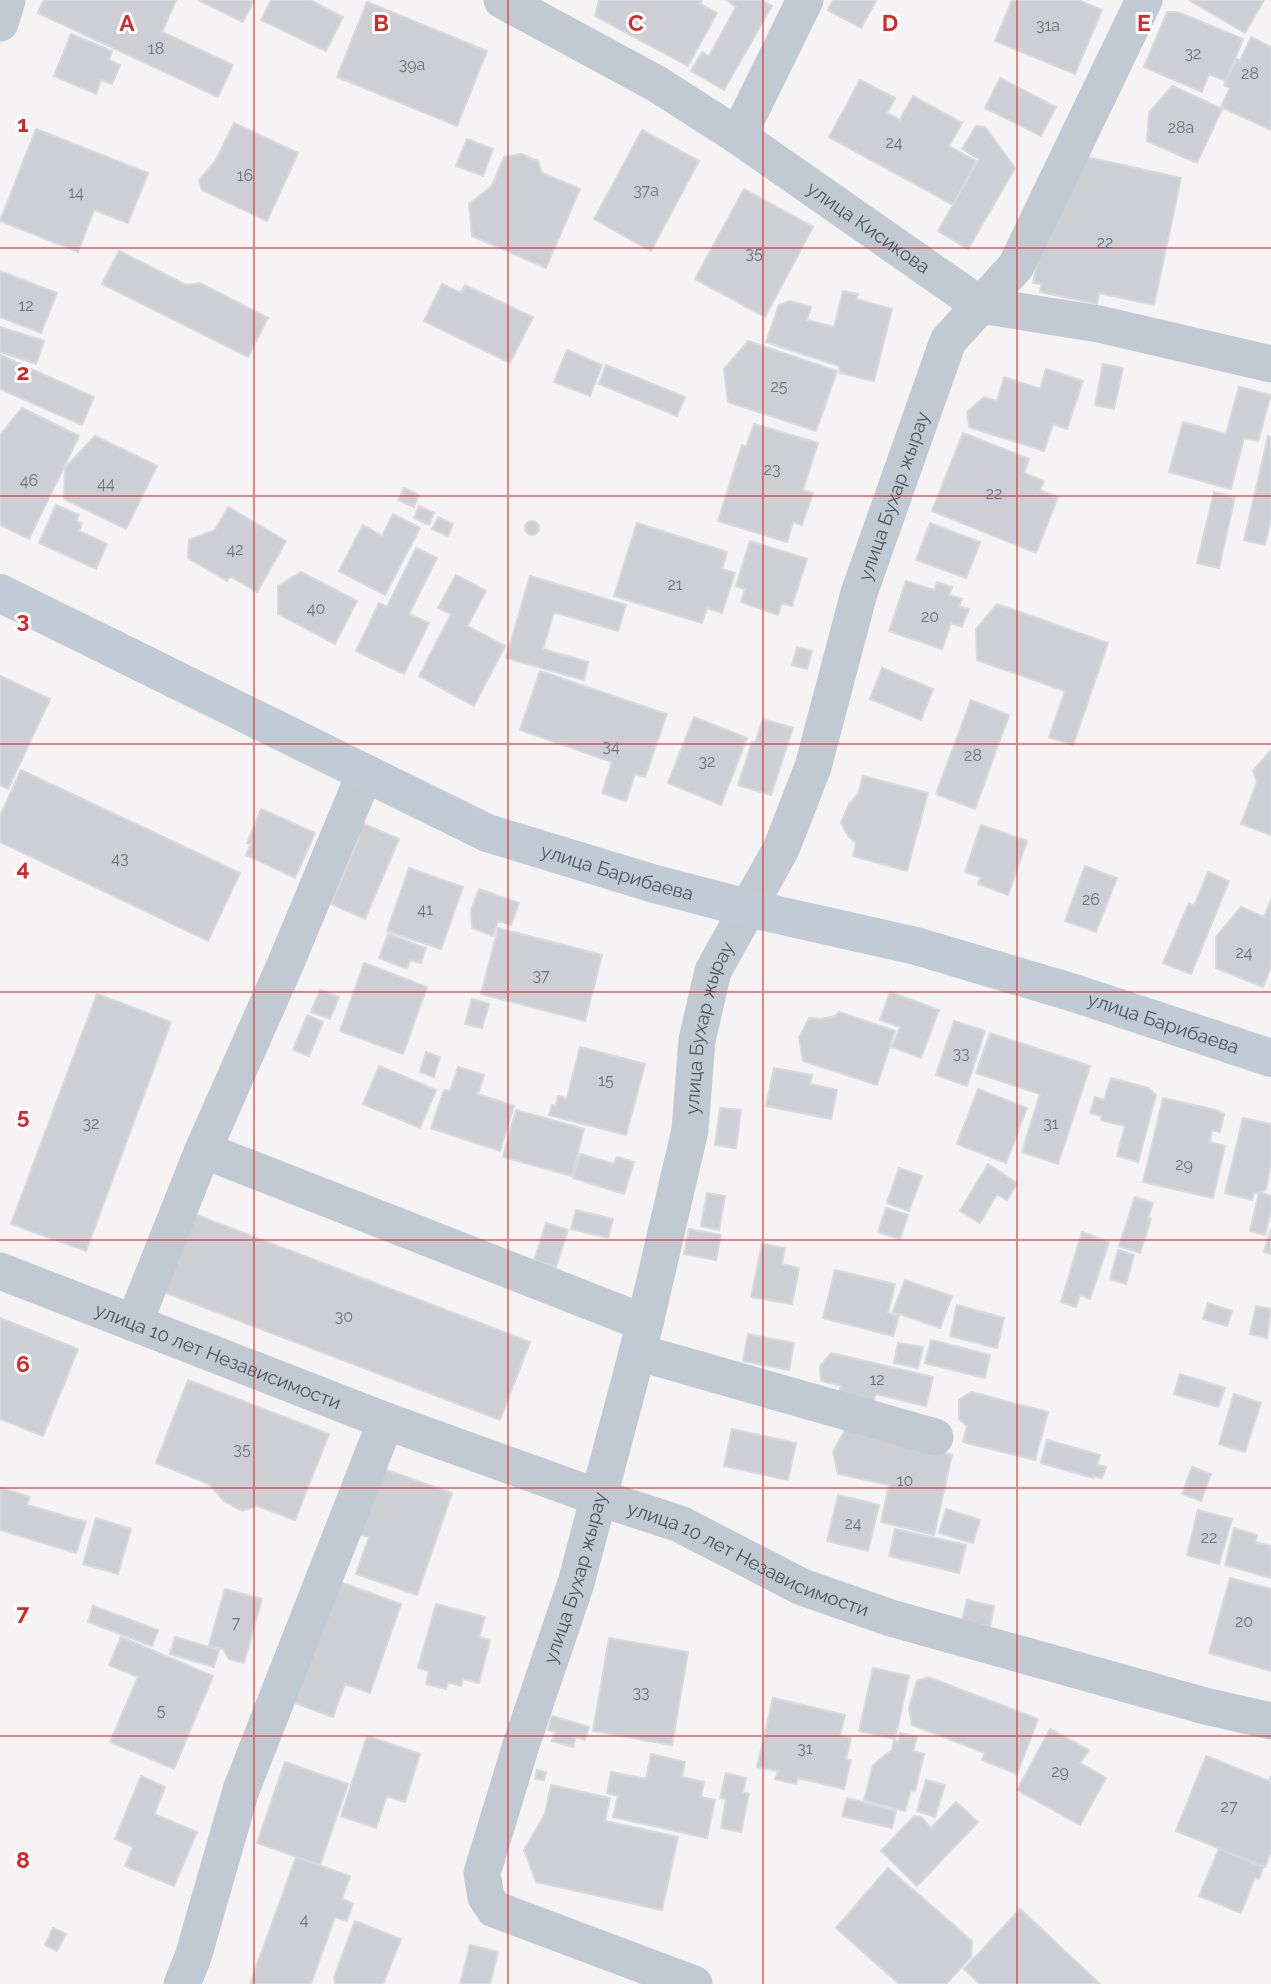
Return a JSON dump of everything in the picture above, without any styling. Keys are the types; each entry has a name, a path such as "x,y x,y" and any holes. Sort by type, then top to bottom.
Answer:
{"street":[{"path":"0,23 7,0"},
{"name":"улица Кисикова","path":"502,0 657,84 738,136 980,306 1099,324 1271,365"},
{"path":"738,136 805,0"},
{"name":"улица Бухар жырау","path":"694,1984 494,1909 486,1897 482,1873 521,1745 576,1583 641,1337 690,1130 697,1041 713,971 781,849 813,767 859,593 948,341 1016,266 1144,0"},
{"name":"улица Барибаева","path":"0,593 487,833 654,884 916,946 1074,993 1271,1058"},
{"path":"134,1323 203,1150 285,965 365,773"},
{"path":"203,1150 641,1337 935,1437"},
{"name":"улица 10 лет Независимости","path":"0,1271 386,1421 680,1524 802,1587 891,1618 1205,1706 1271,1721"},
{"path":"182,1984 193,1957 241,1790 386,1421"}],"building":[{"path":"44,0 176,0 162,32 233,65 218,97 38,13"},
{"path":"198,0 254,0 243,22"},
{"path":"271,0 310,0 343,17 326,51 261,20"},
{"path":"599,0 702,0 700,4 717,13 688,66 595,16"},
{"path":"726,0 761,0 772,6 724,90 691,71 702,52 709,56 736,7"},
{"path":"833,0 876,1 861,28 828,10"},
{"path":"1012,0 1078,0 1102,10 1075,74 995,41"},
{"path":"1189,0 1264,0 1245,33"},
{"path":"367,2 487,51 457,126 337,77"},
{"path":"1167,12 1178,12 1243,39 1226,81 1209,74 1202,92 1144,67"},
{"path":"71,34 112,51 109,60 120,65 112,84 101,80 96,94 54,76"},
{"path":"1251,37 1271,47 1271,130 1221,107 1230,88 1224,85 1237,59 1240,61"},
{"path":"1000,78 1056,107 1041,136 985,108"},
{"path":"860,80 895,98 887,113 900,120 913,96 962,123 949,146 976,161 953,205 829,137"},
{"path":"1172,86 1222,109 1197,163 1147,141 1149,113"},
{"path":"234,123 298,153 267,221 202,190 199,180 216,160"},
{"path":"976,126 985,127 1015,168 968,249 938,231 979,159 962,149"},
{"path":"36,129 148,173 128,223 94,210 78,252 0,221"},
{"path":"642,130 699,161 651,251 594,219"},
{"path":"467,139 493,149 483,176 456,166"},
{"path":"521,154 538,161 542,173 580,189 546,268 472,236 469,204 492,186 504,157"},
{"path":"1082,156 1181,178 1154,305 1099,293 1097,304 1040,292 1041,284 1033,283 1051,201"},
{"path":"744,189 813,227 765,317 695,279"},
{"path":"119,251 186,285 200,283 268,318 248,357 102,284"},
{"path":"0,271 57,293 41,333 0,317"},
{"path":"442,284 461,293 465,285 533,317 510,363 424,321"},
{"path":"843,291 858,294 856,299 892,309 874,381 840,373 839,366 766,342 779,305 790,301 811,307 807,320 834,327"},
{"path":"0,327 44,341 36,364 0,352"},
{"path":"748,341 837,371 816,431 728,402 724,369"},
{"path":"567,350 602,365 590,396 554,382"},
{"path":"0,355 94,397 82,425 0,389"},
{"path":"1103,364 1123,368 1114,409 1095,405"},
{"path":"606,365 685,397 677,416 599,384"},
{"path":"1046,369 1083,381 1067,429 1053,424 1044,451 969,427 967,412 984,397 997,401 1004,377 1040,389"},
{"path":"1239,387 1271,395 1258,441 1244,438 1231,489 1169,472 1183,422 1226,434"},
{"path":"22,408 79,436 29,539 0,525 0,435"},
{"path":"754,424 818,443 803,490 813,493 802,525 793,522 787,542 718,521 742,445 746,447"},
{"path":"963,433 1029,459 1024,473 1044,481 1040,490 1058,497 1036,553 932,511"},
{"path":"95,436 157,466 126,529 64,499 65,468"},
{"path":"1268,436 1271,437 1271,520 1265,545 1244,540"},
{"path":"404,488 419,495 414,507 398,500"},
{"path":"1214,492 1235,497 1219,568 1197,563"},
{"path":"56,505 79,515 76,521 82,523 79,531 107,544 96,569 39,543"},
{"path":"419,506 434,513 429,525 414,518"},
{"path":"228,507 286,541 257,592 230,576 227,581 188,558 189,540 215,530"},
{"path":"393,514 420,528 385,595 339,571 363,525 382,536"},
{"path":"438,517 453,524 448,536 432,529"},
{"path":"532,521 537,523 537,533 532,535 527,533 525,528 527,523"},
{"path":"637,523 727,552 722,569 735,573 722,613 707,608 702,623 614,596"},
{"path":"930,523 980,542 966,578 916,560"},
{"path":"750,541 807,559 792,606 782,603 778,615 741,602 745,589 736,586"},
{"path":"416,548 437,558 409,614 429,623 404,674 356,651 379,603 387,607"},
{"path":"301,572 357,601 335,644 278,614 278,586"},
{"path":"456,575 486,591 467,626 505,646 474,706 419,676 451,614 438,608"},
{"path":"530,576 626,605 618,631 554,612 543,649 588,662 584,680 506,658"},
{"path":"906,581 934,590 937,582 952,587 949,595 962,599 959,606 969,609 962,627 951,623 942,649 889,631"},
{"path":"997,604 1108,643 1073,745 1049,737 1065,691 977,660 976,629"},
{"path":"797,647 812,651 807,669 792,665"},
{"path":"882,668 933,689 921,720 870,699"},
{"path":"540,671 667,714 645,777 635,774 626,801 602,793 612,762 520,730"},
{"path":"0,676 50,699 8,789 0,785"},
{"path":"971,700 1009,715 975,809 936,794"},
{"path":"694,717 747,738 721,805 668,783"},
{"path":"763,719 793,728 771,795 738,785 752,742 755,743"},
{"path":"1271,750 1271,835 1241,824 1257,782 1253,771"},
{"path":"21,770 240,873 208,941 0,842 0,816"},
{"path":"863,776 928,793 907,871 853,856 856,843 848,836 841,823 849,804 858,794"},
{"path":"261,809 315,833 295,878 246,855 251,844 247,843"},
{"path":"357,821 399,839 365,919 331,904 360,836 352,833"},
{"path":"981,825 1027,841 1008,895 978,884 981,877 965,872"},
{"path":"1085,866 1117,878 1096,932 1065,921"},
{"path":"409,868 463,887 441,949 387,931"},
{"path":"1208,872 1229,881 1191,974 1163,963 1189,903 1194,906"},
{"path":"479,889 519,903 511,925 498,921 493,936 472,928 471,910"},
{"path":"1271,900 1271,967 1263,987 1216,968 1216,937 1241,907 1264,917"},
{"path":"498,928 602,955 585,1021 481,994"},
{"path":"388,934 426,948 421,963 410,960 407,969 379,958"},
{"path":"364,963 427,987 403,1054 340,1031"},
{"path":"320,990 339,997 330,1019 311,1012"},
{"path":"890,992 939,1010 921,1058 892,1047 900,1027 880,1020"},
{"path":"97,994 171,1022 86,1251 11,1224"},
{"path":"472,999 489,1004 482,1028 465,1024"},
{"path":"839,1012 895,1031 877,1085 803,1061 799,1038 809,1018 821,1019 835,1016"},
{"path":"307,1015 323,1022 309,1056 293,1050"},
{"path":"954,1021 985,1031 967,1086 936,1075"},
{"path":"990,1033 1090,1066 1058,1164 1022,1152 1040,1094 976,1073"},
{"path":"580,1047 645,1064 626,1135 549,1115 552,1105 556,1106 558,1096 567,1098"},
{"path":"426,1052 440,1057 434,1077 420,1072"},
{"path":"379,1066 436,1090 420,1128 363,1104"},
{"path":"458,1067 484,1075 478,1094 514,1106 500,1151 431,1128 444,1090 450,1091"},
{"path":"774,1068 812,1075 810,1084 837,1090 831,1119 766,1106"},
{"path":"1111,1078 1148,1088 1156,1095 1138,1162 1117,1156 1125,1126 1101,1120 1101,1116 1090,1113 1095,1097 1104,1100"},
{"path":"978,1089 1027,1108 1006,1163 957,1144"},
{"path":"1163,1098 1224,1114 1220,1132 1212,1130 1210,1142 1225,1146 1213,1198 1143,1182"},
{"path":"720,1108 741,1110 736,1148 715,1145"},
{"path":"516,1110 584,1129 572,1176 503,1157"},
{"path":"1243,1118 1271,1124 1271,1166 1266,1188 1254,1193 1252,1200 1225,1193"},
{"path":"580,1154 614,1164 617,1157 634,1162 624,1194 573,1178"},
{"path":"988,1164 1017,1183 1007,1200 997,1194 980,1223 960,1211"},
{"path":"899,1168 922,1176 909,1211 887,1203"},
{"path":"1259,1192 1271,1196 1271,1211 1265,1235 1250,1231"},
{"path":"707,1193 725,1196 719,1230 701,1226"},
{"path":"1135,1197 1153,1203 1140,1253 1119,1246"},
{"path":"886,1208 908,1215 900,1239 878,1232"},
{"path":"576,1210 613,1219 608,1238 571,1229"},
{"path":"189,1212 530,1342 500,1420 158,1290"},
{"path":"546,1223 568,1230 556,1267 534,1260"},
{"path":"1271,1228 1271,1254 1264,1252"},
{"path":"689,1229 721,1235 716,1260 684,1254"},
{"path":"1082,1232 1109,1242 1090,1299 1080,1295 1076,1307 1061,1302"},
{"path":"762,1244 785,1248 782,1264 799,1268 792,1304 751,1297"},
{"path":"1118,1250 1134,1255 1126,1284 1110,1279"},
{"path":"835,1270 895,1284 888,1313 899,1316 893,1336 823,1318"},
{"path":"905,1280 952,1296 940,1328 893,1312"},
{"path":"1208,1303 1232,1311 1227,1326 1203,1319"},
{"path":"957,1305 1004,1318 997,1348 950,1336"},
{"path":"1256,1306 1271,1309 1267,1338 1250,1334"},
{"path":"0,1318 78,1349 43,1436 0,1419"},
{"path":"748,1334 794,1343 789,1370 743,1361"},
{"path":"931,1340 990,1355 985,1378 925,1363"},
{"path":"898,1343 923,1347 918,1368 894,1363"},
{"path":"831,1353 933,1377 926,1406 876,1394 873,1403 839,1394 841,1386 821,1381 820,1366"},
{"path":"1180,1374 1225,1388 1218,1407 1174,1394"},
{"path":"188,1380 329,1434 295,1520 257,1506 242,1511 224,1501 209,1484 156,1463"},
{"path":"971,1392 1048,1412 1035,1460 963,1442 967,1426 959,1419 959,1400"},
{"path":"1234,1394 1261,1403 1245,1452 1219,1444"},
{"path":"847,1427 952,1455 934,1535 881,1522 889,1485 838,1474 833,1452"},
{"path":"732,1429 796,1443 788,1480 724,1466"},
{"path":"1047,1440 1100,1455 1097,1465 1106,1467 1102,1478 1093,1478 1041,1463"},
{"path":"378,1467 452,1493 417,1595 356,1574 369,1537 355,1533"},
{"path":"1192,1467 1211,1474 1201,1501 1182,1494"},
{"path":"1,1488 30,1497 27,1505 86,1522 76,1553 0,1530"},
{"path":"838,1495 879,1505 868,1551 827,1541"},
{"path":"946,1509 980,1520 973,1543 939,1533"},
{"path":"1198,1510 1232,1519 1219,1564 1187,1555"},
{"path":"96,1518 131,1529 118,1574 83,1564"},
{"path":"1234,1528 1257,1535 1255,1542 1271,1546 1271,1578 1225,1565"},
{"path":"895,1529 966,1545 959,1573 889,1556"},
{"path":"1230,1578 1271,1589 1271,1671 1209,1653"},
{"path":"334,1580 401,1604 370,1693 345,1684 333,1717 292,1702"},
{"path":"225,1589 262,1599 244,1663 229,1659 223,1649 209,1645"},
{"path":"967,1600 994,1606 990,1627 962,1621"},
{"path":"436,1604 485,1617 479,1637 490,1640 479,1683 463,1679 461,1686 448,1682 446,1689 426,1684 429,1671 418,1668"},
{"path":"93,1606 158,1630 152,1646 88,1622"},
{"path":"121,1637 213,1676 174,1769 110,1742 138,1677 109,1665"},
{"path":"175,1637 219,1650 214,1667 170,1654"},
{"path":"609,1638 688,1652 672,1745 593,1731"},
{"path":"873,1668 909,1676 895,1739 859,1731"},
{"path":"928,1677 1038,1719 1017,1774 982,1760 985,1753 912,1725 909,1708 917,1681"},
{"path":"773,1698 845,1715 840,1736 851,1738 846,1759 851,1760 844,1789 798,1778 796,1784 775,1779 778,1771 757,1767"},
{"path":"552,1716 589,1727 585,1740 576,1737 573,1747 552,1741 555,1732 548,1730"},
{"path":"1050,1729 1089,1750 1080,1763 1106,1778 1080,1825 1017,1790"},
{"path":"900,1733 917,1737 913,1751 924,1754 915,1791 911,1790 905,1811 864,1800 873,1765 892,1750 894,1740 898,1742"},
{"path":"367,1736 420,1754 405,1802 387,1796 376,1828 341,1816"},
{"path":"651,1754 685,1762 682,1777 704,1782 701,1797 715,1800 707,1838 613,1817 618,1796 607,1793 611,1772 646,1779"},
{"path":"1206,1756 1269,1781 1271,1776 1271,1851 1265,1867 1176,1831"},
{"path":"285,1762 348,1784 320,1865 257,1843"},
{"path":"537,1770 546,1772 544,1780 535,1779"},
{"path":"726,1773 746,1778 743,1792 749,1794 741,1832 721,1828 726,1799 720,1798"},
{"path":"141,1776 165,1787 154,1814 197,1832 174,1886 125,1866 133,1847 115,1839"},
{"path":"926,1780 945,1785 935,1817 917,1811"},
{"path":"551,1785 610,1798 605,1821 678,1837 662,1910 536,1882 524,1850 545,1814"},
{"path":"847,1798 896,1811 892,1828 842,1816"},
{"path":"956,1802 978,1822 917,1886 881,1851 914,1816 921,1817 931,1828"},
{"path":"1219,1849 1263,1867 1259,1879 1255,1877 1241,1913 1199,1896"},
{"path":"296,1857 350,1876 342,1899 353,1904 347,1921 335,1917 311,1984 250,1984"},
{"path":"888,1868 972,1941 971,1957 946,1984 899,1984 836,1928"},
{"path":"1020,1909 1100,1984 980,1984 964,1969"},
{"path":"355,1921 401,1939 383,1984 335,1984 334,1977"},
{"path":"53,1928 66,1934 57,1951 45,1945"},
{"path":"470,1945 498,1952 490,1984 460,1984"}]}
